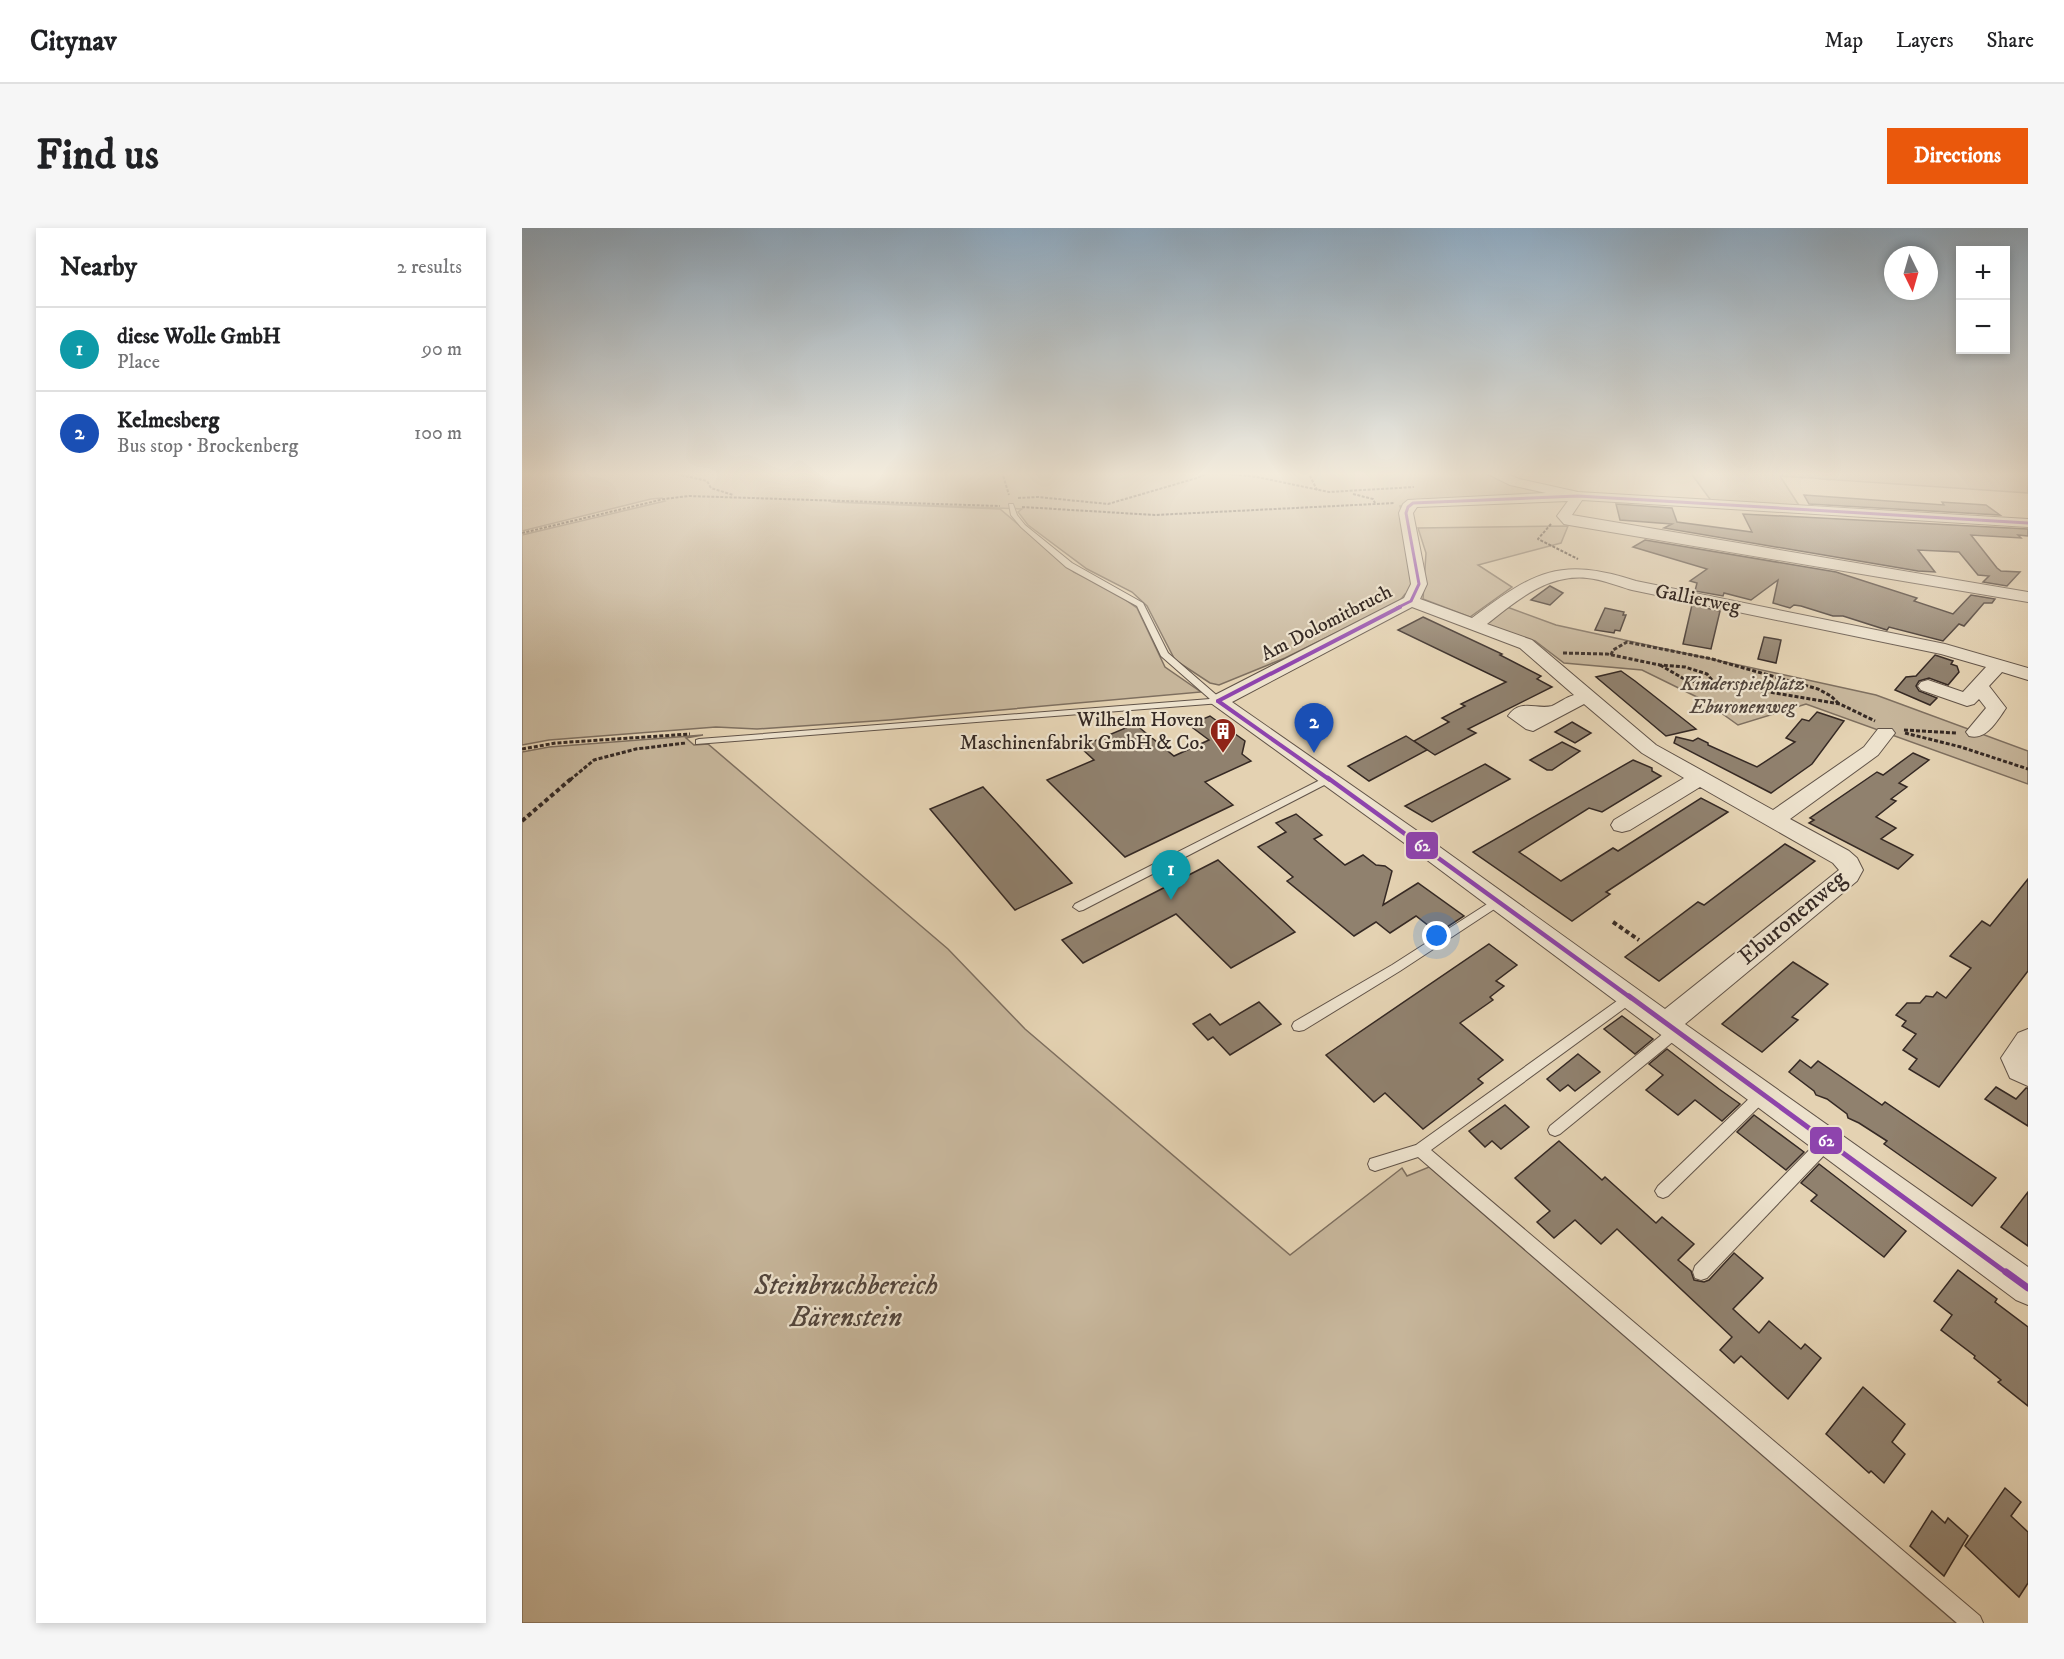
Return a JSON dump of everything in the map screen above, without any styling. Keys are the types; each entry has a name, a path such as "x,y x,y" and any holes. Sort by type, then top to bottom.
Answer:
{"street":[{"name":"Am Dolomitbruch","path":"1218,701 1411,601 1419,584 1412,537"},
{"path":"1666,537 2028,597"},
{"name":"Gallierweg","path":"1474,625 1527,586 1565,574 1587,573 1632,585 1945,649 2028,674"},
{"path":"1411,601 1474,625"},
{"name":"Eburonenweg","path":"1474,625 1526,644 1649,748 1841,857 1849,864 1851,870 1670,1028"},
{"path":"1928,686 1967,700 1998,665"},
{"path":"1976,732 1996,708 1979,686"},
{"path":"1554,712 1588,696"},
{"path":"1218,701 1498,901 2028,1288"},
{"path":"1775,819 1871,751 1884,729"},
{"path":"1622,825 1700,778"},
{"path":"2028,1041 2016,1058 2020,1069 2028,1074"}],"lane":[{"path":"1036,537 1069,565 1140,605 1164,654 1218,701"},
{"path":"695,738 1218,701"},
{"path":"1079,907 1328,779"},
{"path":"1299,1026 1396,968 1498,901"},
{"path":"1375,1164 1420,1150 1628,998"},
{"path":"1555,1130 1670,1028"},
{"path":"1664,1191 1762,1095"},
{"path":"1701,1272 1827,1142"},
{"path":"1420,1150 1973,1623"}],"path":[{"path":"1540,537 1538,539 1587,564 1587,573"},
{"path":"1611,655 1613,650 1627,641 1712,659 1818,689 1884,729"},
{"path":"1539,655 1576,652 1611,655 1698,670 1707,674 1716,685"},
{"path":"1660,665 1683,681 1840,704"},
{"path":"1790,682 1791,675"},
{"path":"1976,732 1970,734 1898,730 1961,747 2028,769"},
{"path":"522,749 556,742 695,738"},
{"path":"522,821 594,760 636,749 695,738"},
{"path":"1613,922 1639,940"}],"green space":[{"path":"522,537 1033,537 1074,572 1113,591 1137,608 1165,667 1201,692 889,720 757,729 716,727 549,740 522,745"},
{"path":"1044,537 1407,537 1415,573 1412,591 1405,594 1399,602 1285,658 1219,685 1210,683 1175,660 1147,606 1132,592 1087,569"},
{"path":"1421,537 1563,537 1561,543 1478,565 1512,587 1470,617 1423,599 1426,553"},
{"name":"Kinderspielplatz Eburonenweg","path":"1507,607 1556,625 1876,695 2028,751 2028,784 1806,704 1738,725 1703,700 1642,670 1564,663 1535,641 1482,624"},
{"name":"Steinbruchbereich Bärenstein","path":"703,735 686,738 694,745 708,744 948,949 1025,1029 1290,1255 1402,1168 1407,1176 1429,1167 1956,1623 522,1623 522,752 549,747"}],"building":[{"path":"1718,537 1973,537 2001,571 2020,572 2007,586 1983,582 1989,576 1978,575 1959,552 1918,550 1935,572"},
{"path":"1645,540 1836,572 1917,598 1914,601 1953,614 1971,595 1995,599 1992,603 1984,603 1964,626 1959,624 1943,641 1889,627 1887,630 1801,606 1794,605 1790,608 1773,603 1778,580 1751,600 1724,593 1723,596 1695,591 1697,583 1690,581 1707,569 1633,547"},
{"path":"1550,586 1563,593 1550,605 1531,600"},
{"path":"1692,605 1720,611 1711,649 1683,644"},
{"path":"1605,608 1624,612 1623,615 1626,615 1620,631 1615,630 1614,633 1595,630"},
{"path":"1423,617 1502,654 1500,655 1541,676 1537,679 1552,687 1468,729 1476,733 1435,755 1414,741 1449,722 1442,718 1465,706 1461,704 1506,682 1398,630"},
{"path":"1764,637 1781,640 1776,663 1758,659"},
{"path":"1935,655 1953,661 1951,664 1957,666 1959,672 1948,685 1929,678 1919,681 1916,686 1919,691 1937,698 1930,705 1895,690 1906,677 1916,676"},
{"path":"1621,671 1696,729 1666,736 1596,677"},
{"path":"1817,712 1844,721 1812,764 1771,793 1674,743 1676,737 1693,741 1698,738 1708,745 1757,767 1795,742 1786,738 1802,719 1809,721"},
{"path":"1210,716 1245,741 1242,754 1251,761 1205,782 1233,805 1125,857 1047,780 1094,760 1080,747 1135,724 1174,756 1209,740 1189,725"},
{"path":"1572,722 1591,733 1575,743 1555,732"},
{"path":"1406,736 1427,750 1369,781 1348,766"},
{"path":"1562,742 1580,751 1552,770 1547,770 1530,760"},
{"path":"1913,753 1929,760 1899,783 1907,787 1891,799 1896,801 1876,817 1896,828 1881,839 1913,855 1898,869 1809,823 1814,820 1810,818 1877,772 1883,775"},
{"path":"1633,760 1652,768 1652,771 1661,776 1602,812 1589,808 1519,852 1561,881 1613,848 1618,851 1701,798 1728,812 1606,892 1610,894 1572,921 1473,852"},
{"path":"1485,764 1510,779 1432,822 1405,806"},
{"path":"983,787 1072,883 1015,910 930,809"},
{"path":"1296,814 1322,835 1314,839 1345,865 1363,855 1376,865 1385,866 1392,871 1383,905 1418,883 1464,916 1438,933 1416,916 1390,933 1376,922 1354,936 1287,881 1293,877 1258,847 1286,832 1276,823"},
{"path":"1785,844 1815,861 1659,981 1625,957 1698,902 1704,905"},
{"path":"1218,860 1295,932 1231,968 1176,914 1083,963 1062,940"},
{"path":"2028,879 2028,971 1939,1087 1909,1069 1917,1059 1903,1050 1916,1034 1902,1026 1906,1021 1896,1015 1907,1003 1920,1003 1926,996 1933,997 1937,992 1946,998 1971,968 1950,956 1982,921 1990,926"},
{"path":"1489,944 1517,965 1496,981 1504,986 1490,997 1493,1000 1460,1023 1503,1060 1478,1079 1483,1083 1423,1129 1385,1093 1374,1102 1326,1055"},
{"path":"1793,962 1828,984 1792,1017 1798,1020 1762,1052 1722,1024"},
{"path":"1259,1002 1281,1024 1230,1055 1213,1037 1208,1040 1193,1024 1210,1014 1220,1025"},
{"path":"1622,1016 1653,1039 1635,1054 1604,1029"},
{"path":"1667,1049 1740,1104 1722,1121 1695,1100 1678,1115 1646,1090 1663,1075 1649,1064"},
{"path":"1578,1054 1600,1072 1575,1091 1568,1085 1560,1091 1547,1079"},
{"path":"1800,1060 1811,1068 1818,1061 1882,1105 1885,1102 1996,1178 1972,1206 1884,1144 1887,1141 1848,1118 1847,1114 1827,1099 1816,1095 1789,1072"},
{"path":"1996,1087 2016,1099 2028,1088 2028,1126 1985,1099"},
{"path":"1505,1105 1529,1127 1501,1149 1492,1141 1485,1147 1469,1131"},
{"path":"1754,1115 1804,1152 1786,1170 1737,1132"},
{"path":"1559,1141 1602,1180 1605,1177 1656,1223 1662,1217 1694,1244 1678,1260 1691,1271 1694,1280 1704,1282 1709,1280 1734,1253 1763,1278 1733,1309 1759,1333 1769,1321 1801,1349 1805,1344 1821,1358 1788,1399 1741,1356 1734,1363 1720,1350 1732,1337 1617,1229 1601,1244 1575,1220 1554,1238 1537,1222 1550,1211 1515,1178"},
{"path":"1819,1164 1906,1231 1884,1257 1811,1201 1817,1195 1801,1183"},
{"path":"2028,1192 2028,1246 2001,1227"},
{"path":"1958,1270 1997,1299 1995,1302 2028,1327 2028,1406 1998,1382 2001,1380 1974,1358 1975,1356 1941,1330 1952,1315 1934,1301"},
{"path":"1863,1387 1905,1424 1892,1442 1905,1454 1884,1483 1871,1471 1869,1473 1826,1434"},
{"path":"2005,1488 2021,1502 2011,1516 2028,1532 2028,1583 2019,1597 1965,1546"},
{"path":"1932,1511 1945,1523 1948,1518 1968,1536 1944,1576 1910,1546"}],"transit line":[{"name":"62","path":"1218,701 1411,601 1419,584 1410,537"},
{"name":"62","path":"1218,701 1415,840 2028,1288"}],"place":[{"name":"Kelmesberg","path":"1314,753"},
{"name":"Wilhelm Hoven Maschinenfabrik GmbH & Co.","path":"1223,754"},
{"name":"diese Wolle GmbH","path":"1171,900"}]}
